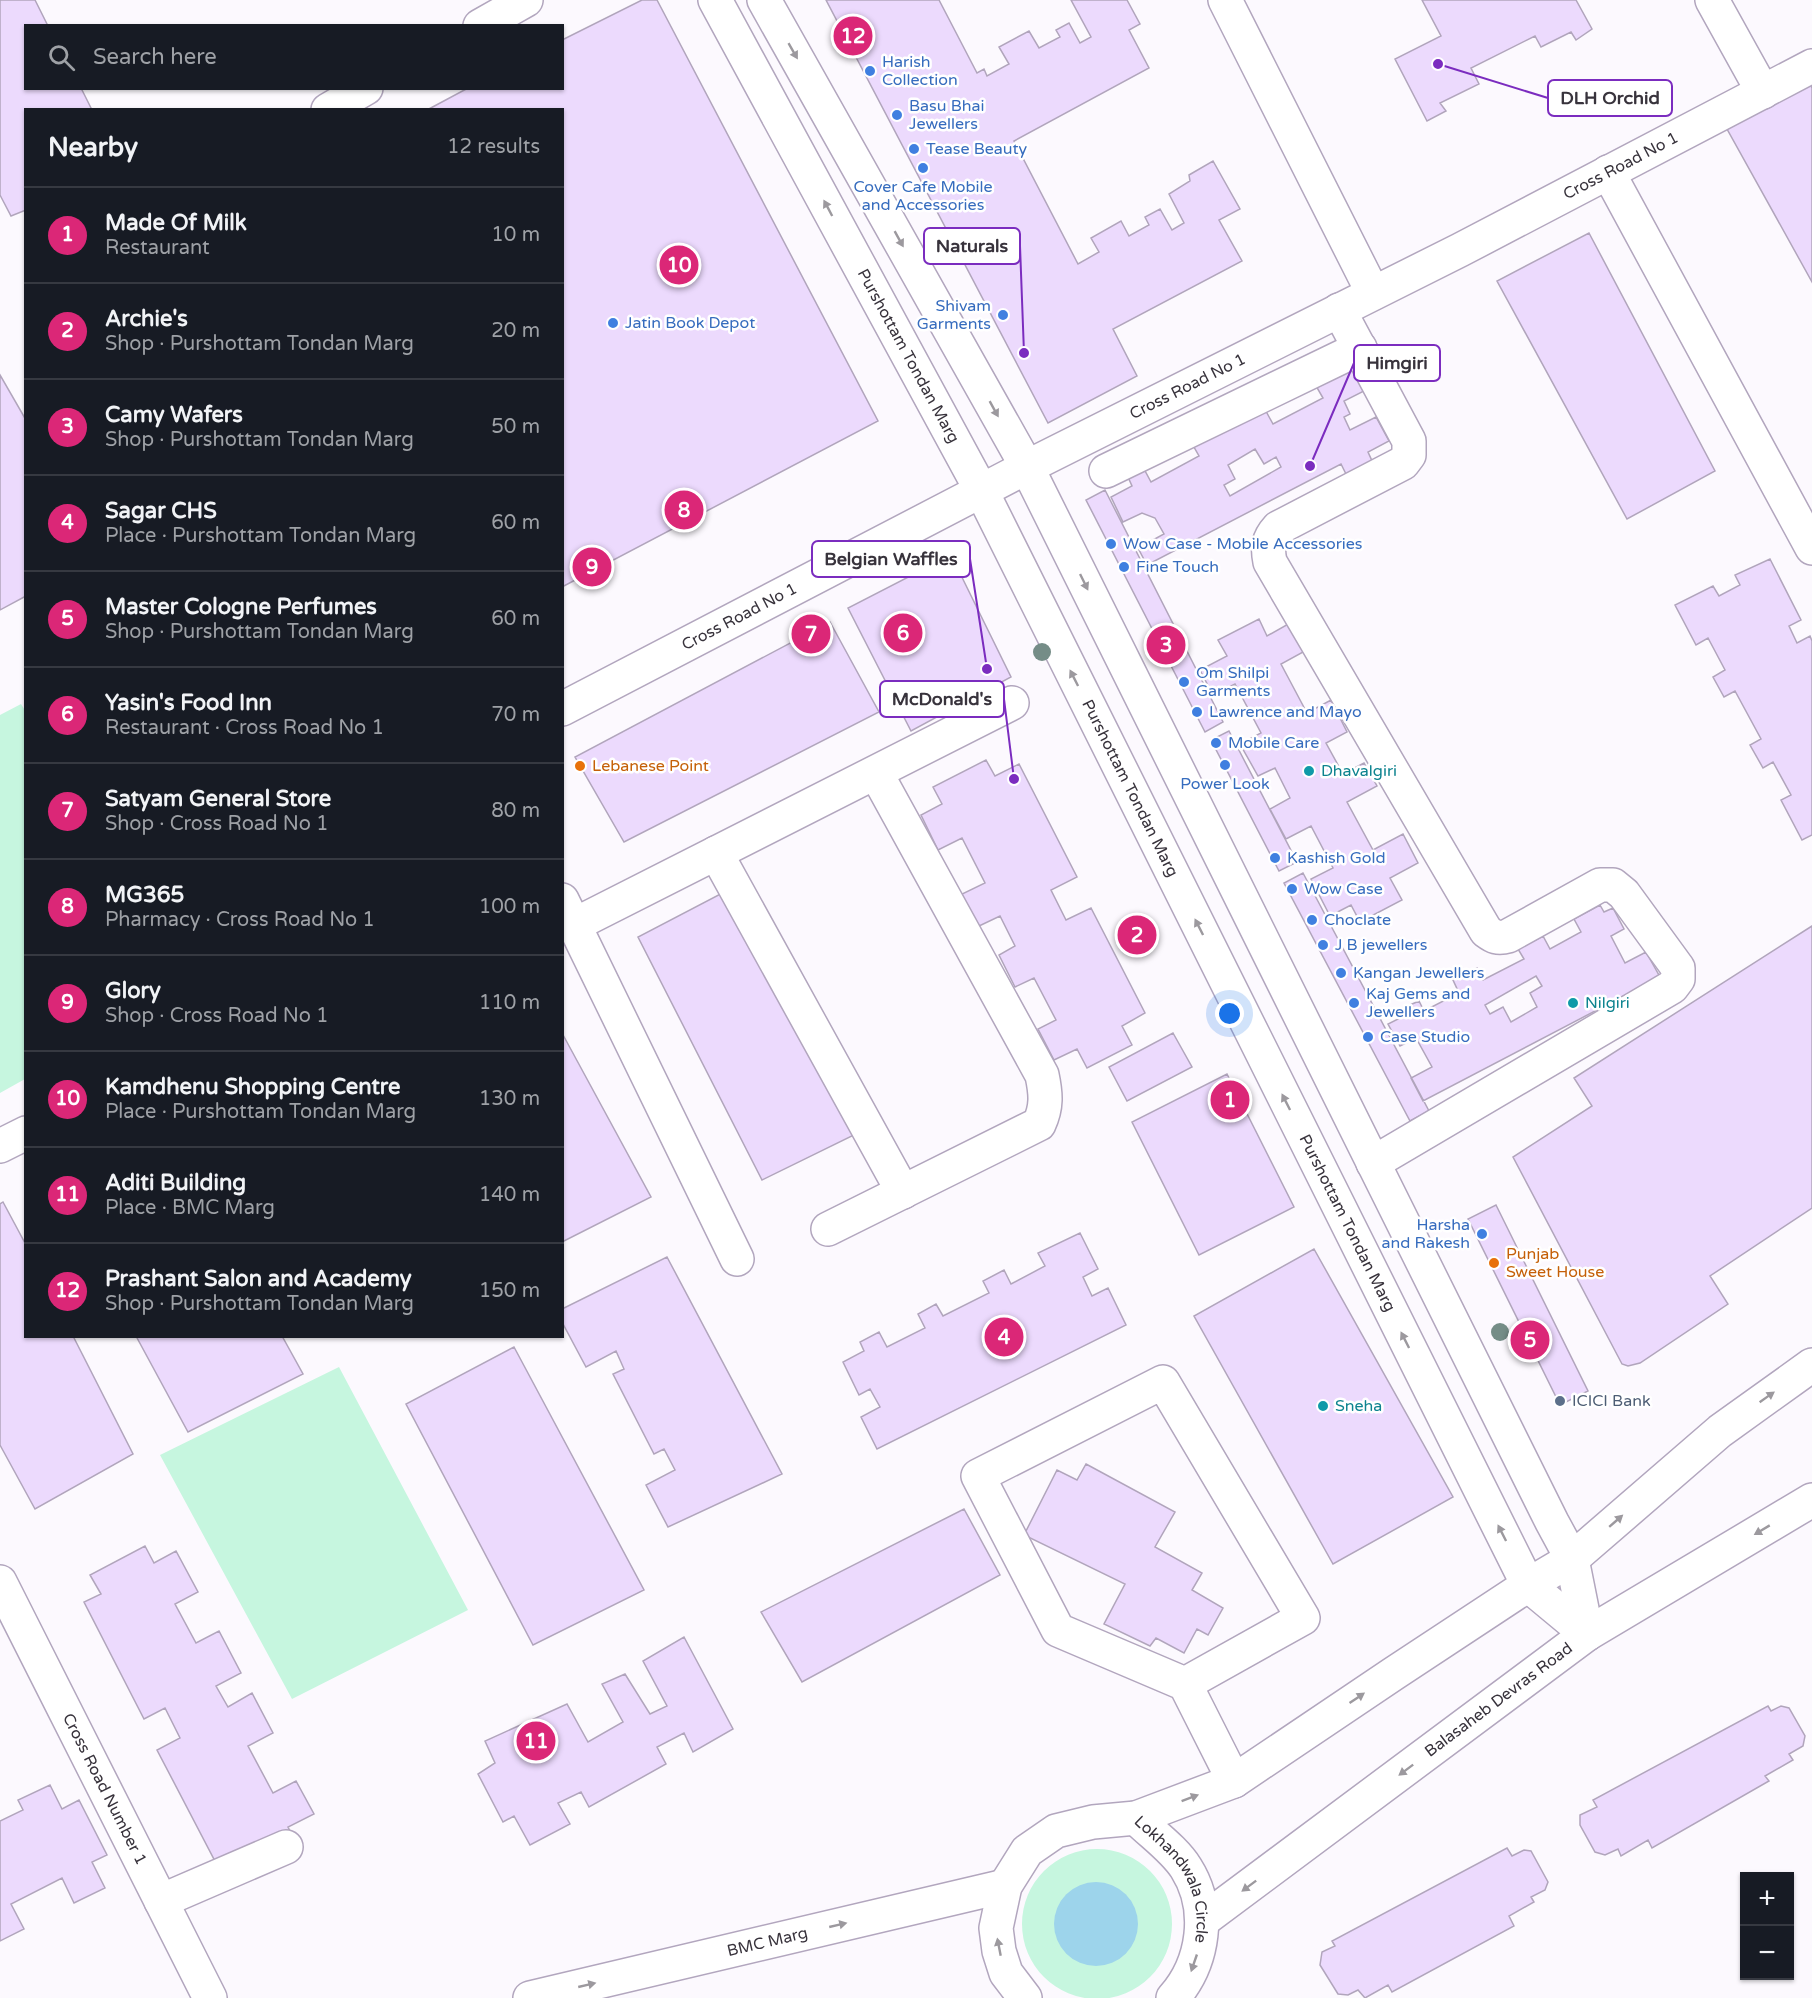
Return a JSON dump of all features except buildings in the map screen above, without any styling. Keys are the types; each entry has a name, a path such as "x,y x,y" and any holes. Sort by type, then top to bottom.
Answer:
{"street":[{"path":"484,24 526,0"},
{"name":"Purshottam Tondan Marg","path":"715,0 981,490 1528,1585"},
{"path":"764,0 1027,467 1572,1559 1587,1634"},
{"path":"1225,0 1373,293"},
{"path":"1712,0 1763,92"},
{"name":"Cross Road No 1","path":"564,707 981,490 1373,293 1812,66"},
{"path":"331,108 363,90"},
{"path":"1608,172 1812,548"},
{"path":"1339,310 1409,441 1409,455 1403,464 1278,528 1270,537 1267,548 1270,562 1486,931 1494,937 1508,936 1600,885 1613,885 1624,894 1678,968 1678,979 1672,987 1373,1162"},
{"path":"1106,471 1360,348"},
{"path":"737,1259 568,913 717,853 1012,703"},
{"path":"828,1229 1039,1124 1045,1112 1046,1095 1042,1075 876,772"},
{"path":"717,853 903,1192"},
{"path":"0,1146 24,1134"},
{"path":"1425,1380 1471,1359"},
{"path":"1136,1818 1234,1781 1528,1585 1572,1559 1720,1431 1812,1365"},
{"path":"1185,1684 1303,1618 1163,1382 978,1476 1058,1630 1185,1684 1234,1781"},
{"name":"Balasaheb Devras Road","path":"1202,1922 1587,1634 1812,1500"},
{"name":"Cross Road Number 1","path":"0,1582 210,1998"},
{"path":"1528,1585 1587,1634"},
{"name":"Lokhandwala Circle","path":"1025,1998 1006,1972 999,1950 996,1928 1005,1886 1027,1851 1056,1831 1093,1822 1136,1818 1186,1868 1198,1897 1202,1922 1196,1961 1184,1985 1173,1998"},
{"path":"161,1901 286,1847"},
{"name":"BMC Marg","path":"530,1998 1005,1886"}],"green space":[{"path":"21,704 24,709 24,1080 0,1093 0,715"},
{"path":"339,1367 468,1610 292,1699 160,1455"},
{"path":"1097,1849 1112,1850 1126,1855 1150,1871 1166,1895 1171,1909 1171,1939 1166,1953 1150,1977 1126,1993 1112,1998 1097,1999 1082,1998 1068,1993 1044,1977 1028,1953 1023,1939 1022,1924 1023,1909 1028,1895 1044,1871 1068,1855 1082,1850"}],"water":[{"path":"1096,1882 1112,1885 1126,1894 1135,1908 1138,1924 1135,1940 1126,1954 1112,1963 1096,1966 1080,1963 1066,1954 1057,1940 1054,1924 1057,1908 1066,1894 1080,1885"}],"place":[{"name":"Prashant Salon and Academy","path":"853,36"},
{"name":"DLH Orchid","path":"1438,64"},
{"name":"Harish Collection","path":"870,71"},
{"name":"Basu Bhai Jewellers","path":"897,115"},
{"name":"Tease Beauty","path":"914,149"},
{"name":"Cover Cafe Mobile and Accessories","path":"923,168"},
{"name":"Kamdhenu Shopping Centre","path":"679,265"},
{"name":"Shivam Garments","path":"1003,315"},
{"name":"Jatin Book Depot","path":"613,323"},
{"name":"Naturals","path":"1024,353"},
{"name":"Himgiri","path":"1310,466"},
{"name":"MG365","path":"684,510"},
{"name":"Wow Case - Mobile Accessories","path":"1111,544"},
{"name":"Glory","path":"592,567"},
{"name":"Fine Touch","path":"1124,567"},
{"name":"Yasin's Food Inn","path":"903,633"},
{"name":"Satyam General Store","path":"811,634"},
{"name":"Camy Wafers","path":"1166,645"},
{"name":"Belgian Waffles","path":"987,669"},
{"name":"Om Shilpi Garments","path":"1184,682"},
{"name":"Lawrence and Mayo","path":"1197,712"},
{"name":"Mobile Care","path":"1216,743"},
{"name":"Power Look","path":"1225,765"},
{"name":"Lebanese Point","path":"580,766"},
{"name":"Dhavalgiri","path":"1309,771"},
{"name":"McDonald's","path":"1014,779"},
{"name":"Kashish Gold","path":"1275,858"},
{"name":"Wow Case","path":"1292,889"},
{"name":"Choclate","path":"1312,920"},
{"name":"Archie's","path":"1137,935"},
{"name":"J B jewellers","path":"1323,945"},
{"name":"Kangan Jewellers","path":"1341,973"},
{"name":"Kaj Gems and Jewellers","path":"1354,1003"},
{"name":"Nilgiri","path":"1573,1003"},
{"name":"Case Studio","path":"1368,1037"},
{"name":"Made Of Milk","path":"1230,1100"},
{"name":"Harsha and Rakesh","path":"1482,1234"},
{"name":"Punjab Sweet House","path":"1494,1263"},
{"name":"Sagar CHS","path":"1004,1337"},
{"name":"Master Cologne Perfumes","path":"1530,1340"},
{"name":"ICICI Bank","path":"1560,1401"},
{"name":"Sneha","path":"1323,1406"},
{"name":"Aditi Building","path":"536,1741"}]}
